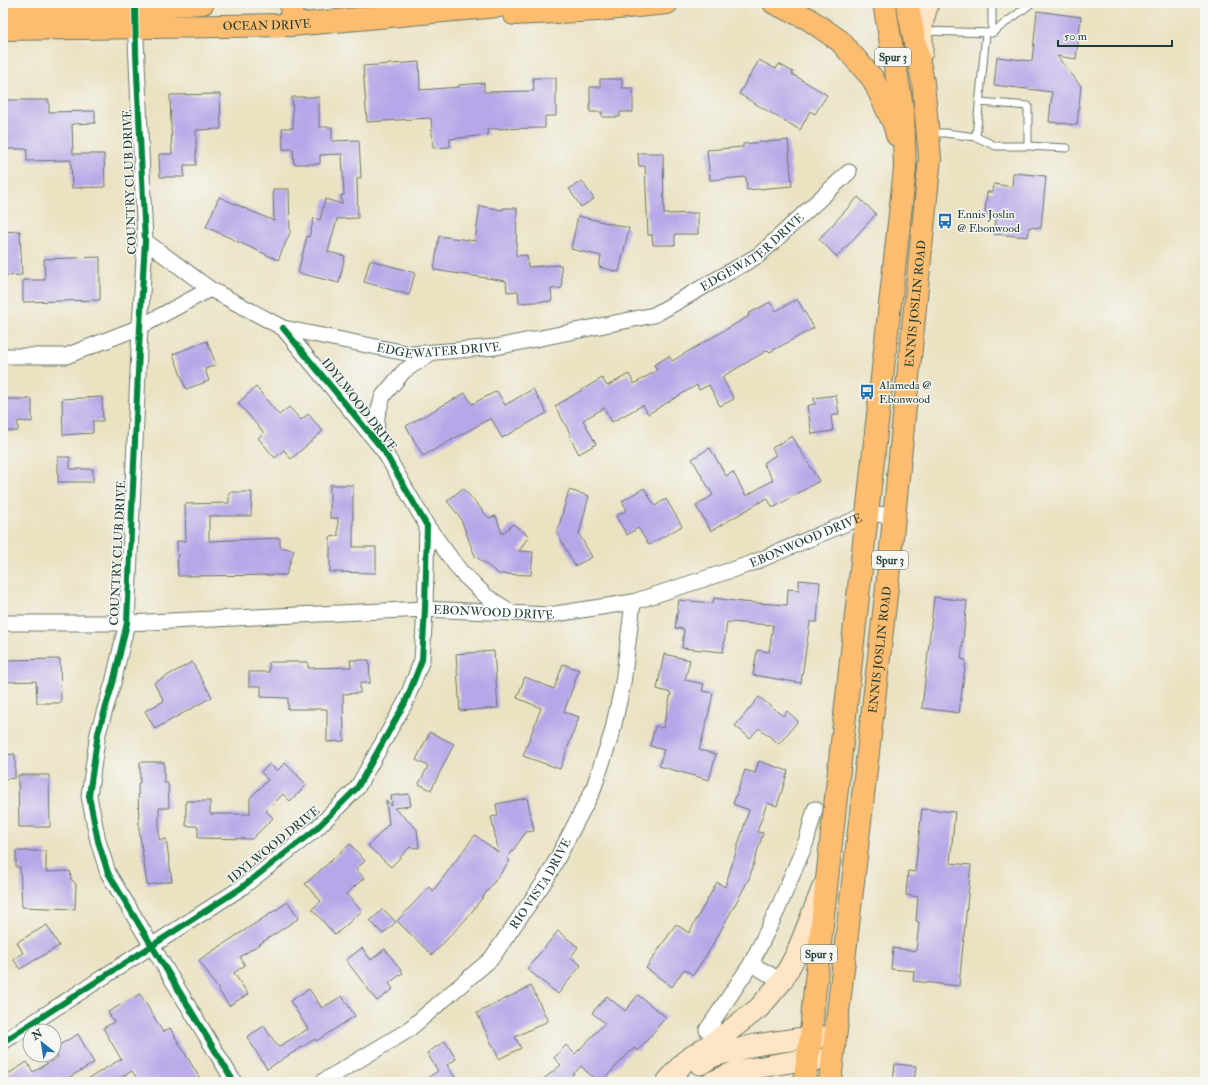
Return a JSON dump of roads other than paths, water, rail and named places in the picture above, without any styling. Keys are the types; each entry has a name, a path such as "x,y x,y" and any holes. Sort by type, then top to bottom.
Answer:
{"main road":[{"path":"189,27 196,3"},
{"name":"OCEAN DRIVE","path":"3,29 135,18 196,3"},
{"path":"291,3 292,25"},
{"path":"415,14 446,18 597,10 667,3"},
{"path":"774,3 807,18 840,41 873,78 894,124 905,168"},
{"name":"Spur 3","path":"804,1082 811,1037 905,168 903,112 884,3"},
{"name":"ENNIS JOSLIN ROAD","path":"830,1082 887,587 930,158 923,82 907,3"},
{"path":"923,82 922,31 924,15 928,3"},
{"name":"OCEAN DRIVE","path":"3,9 135,18 189,27 292,25 361,11 415,14 518,4"},
{"path":"669,1082 685,1061 720,1038 759,1008 782,981 796,956 828,871"},
{"path":"669,1082 713,1056 755,1045 811,1037 835,1037"},
{"path":"712,1082 738,1071 808,1059 832,1060"}],"street":[{"name":"COUNTRY CLUB DRIVE","path":"135,18 145,241 127,623 113,683 98,733 89,796 98,841 108,873 234,1082"},
{"name":"EDGEWATER DRIVE","path":"145,241 210,289 283,328 411,354 496,347 654,315 759,255 849,172"},
{"path":"3,356 66,356 140,327 210,289"},
{"name":"IDYLWOOD DRIVE","path":"3,1042 241,888 316,829 357,788 405,703 422,660 427,526 384,451 283,328"},
{"path":"376,441 377,416 383,396 404,371 432,352"},
{"name":"EBONWOOD DRIVE","path":"3,623 127,623 425,609 549,615 633,602 750,564 868,514 894,515"},
{"path":"427,526 461,572 486,596 512,613"},
{"name":"RIO VISTA DRIVE","path":"322,1082 407,1031 490,959 547,878 593,790 612,733 623,683 633,602"},
{"path":"707,1030 751,964 777,911 806,842 815,809"},
{"path":"751,964 782,981"}],"lane":[{"path":"922,31 989,33 1032,3"},
{"path":"976,137 979,102 994,4"},
{"path":"979,102 1028,106 1028,146"},
{"path":"928,133 945,133 976,137 996,146 1067,148"}],"place":[{"name":"Ennis Joslin @ Ebonwood","path":"945,221"},
{"name":"Alameda @ Ebonwood","path":"867,392"}]}
